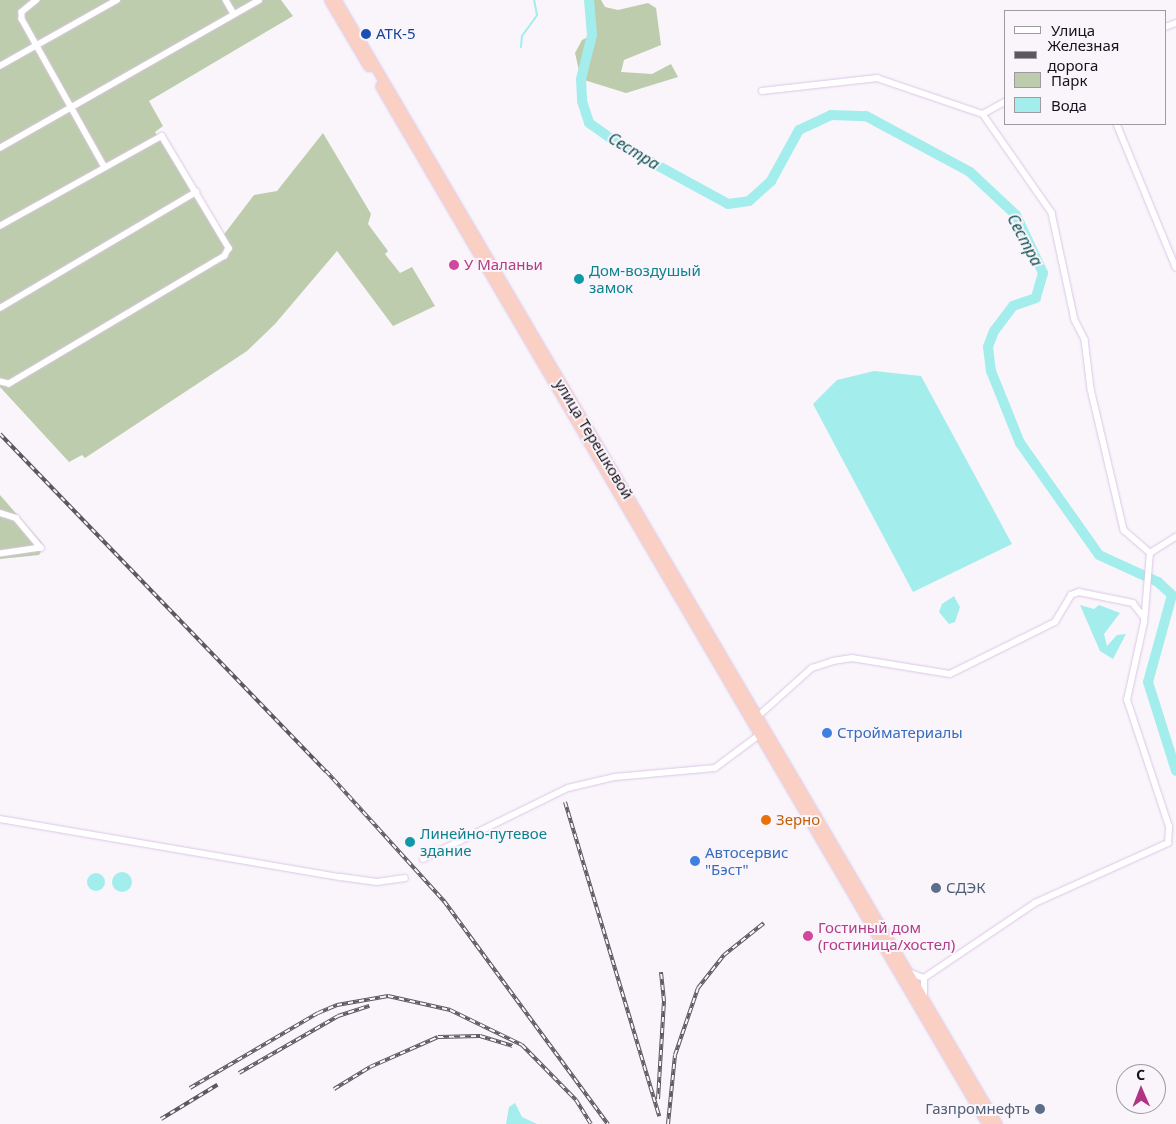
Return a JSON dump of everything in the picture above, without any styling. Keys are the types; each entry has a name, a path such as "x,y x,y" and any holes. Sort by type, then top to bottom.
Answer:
{"highway":[{"name":"улица Терешковой","path":"329,0 755,718"},
{"name":"улица Терешковой","path":"336,0 755,718 818,835 987,1124"},
{"name":"улица Терешковой","path":"763,733 925,1000 997,1124"}],"street":[{"path":"37,0 21,16 39,44 70,106 104,166"},
{"path":"0,66 117,0"},
{"path":"226,0 233,12"},
{"path":"0,148 233,12 259,0"},
{"path":"762,90 877,78 983,114 1052,213 1074,320 1086,340 1092,389 1124,530 1150,553"},
{"path":"983,114 1004,103"},
{"path":"1118,125 1176,267"},
{"path":"0,226 104,166 162,136 223,233 228,253 9,384 0,382"},
{"path":"0,308 196,192"},
{"path":"0,513 12,515 40,545 36,552 0,554"},
{"path":"1150,553 1176,537"},
{"path":"924,978 1034,903 1168,843 1170,827 1127,700 1144,615 1150,553"},
{"path":"755,718 812,668 833,661 852,658 950,674 1055,622 1072,595 1079,592 1134,604 1144,615"},
{"path":"423,859 568,788 616,777 715,768 763,733"},
{"path":"0,819 342,877 377,882 405,878"},
{"path":"908,972 924,978"},
{"path":"924,978 925,1000"}],"green space":[{"path":"0,0 281,0 293,16 149,101 163,126 155,132 222,237 254,195 277,191 323,133 371,214 368,224 388,251 385,254 400,273 412,267 435,306 393,326 337,251 275,324 247,351 85,458 82,455 69,462 0,387"},
{"path":"589,0 601,0 605,7 618,10 648,3 656,8 661,45 624,60 621,72 652,74 671,64 678,77 626,93 581,79 575,53 582,40 592,35"},
{"path":"0,495 41,542 44,547 39,555 0,559"}],"water":[{"path":"874,371 921,376 1012,544 913,592 813,404 837,380"},
{"path":"954,596 960,607 955,622 949,624 939,612 942,604"},
{"path":"1080,605 1094,609 1099,605 1120,613 1104,634 1107,646 1117,635 1126,634 1113,659 1100,651"},
{"path":"122,872 129,875 132,882 129,889 122,892 115,889 112,882 115,875"},
{"path":"92,873 100,873 105,878 103,889 92,891 87,886 87,878"},
{"path":"515,1103 522,1117 537,1124 506,1124 509,1107"}],"waterway":[{"path":"521,47 522,36 537,15 534,0"},
{"name":"Сестра","path":"589,0 592,35 581,79 582,101 589,123 620,145 728,204 749,201 771,181 799,130 831,115 866,116 970,172 1016,215 1043,273 1036,298 1013,306 994,331 988,347 991,371 1020,443 1099,555 1158,582 1172,595 1148,682 1176,771"}],"railway":[{"path":"0,434 326,771 444,901 608,1124"},
{"path":"565,802 659,1116"},
{"path":"668,1124 675,1055 698,988 724,955 764,923"},
{"path":"658,1099 664,1001 661,972"},
{"path":"190,1088 318,1013 337,1005 388,996 450,1010 522,1045 576,1100 591,1124"},
{"path":"239,1073 338,1016 369,1006"},
{"path":"334,1089 370,1067 438,1037 480,1036 512,1046"},
{"path":"161,1119 217,1085"}],"place":[{"name":"АТК-5","path":"366,34"},
{"name":"У Маланьи","path":"454,265"},
{"name":"Дом-воздушый замок","path":"579,279"},
{"name":"Стройматериалы","path":"827,733"},
{"name":"Зерно","path":"766,820"},
{"name":"Линейно-путевое здание","path":"410,842"},
{"name":"Автосервис \"Бэст\"","path":"695,861"},
{"name":"СДЭК","path":"936,888"},
{"name":"Гостиный дом (гостиница/хостел)","path":"808,936"},
{"name":"Газпромнефть","path":"1040,1109"}]}
